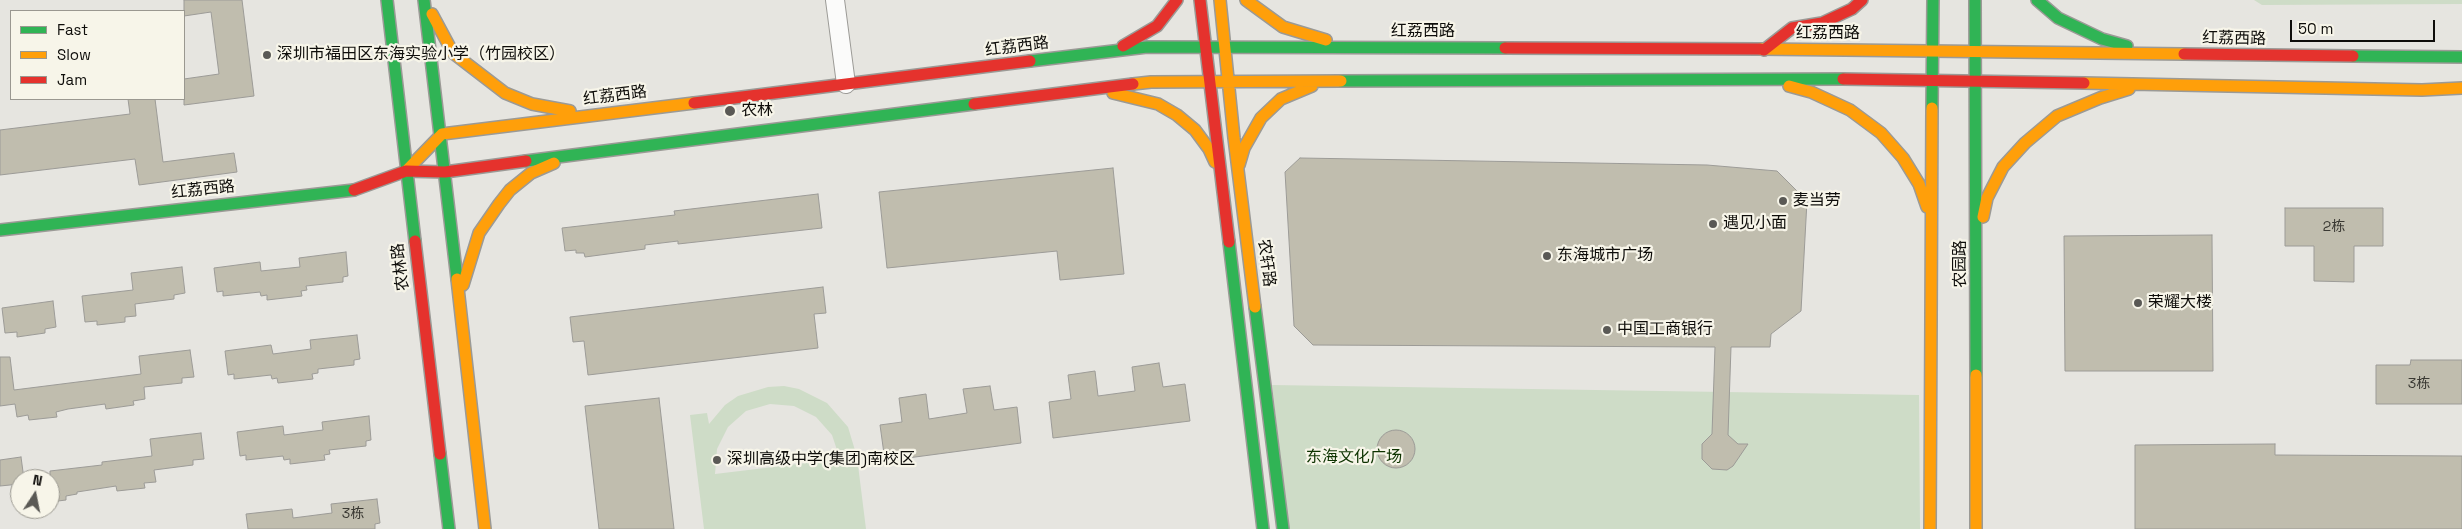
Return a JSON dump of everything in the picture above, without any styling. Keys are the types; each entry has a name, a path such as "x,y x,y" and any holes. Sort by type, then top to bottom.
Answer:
{"main road":[{"name":"农林路","path":"387,0 449,529"},
{"path":"425,0 437,27 453,53 505,93 532,104 555,109 604,114"},
{"path":"425,0 442,134 485,529"},
{"path":"1106,52 1134,42 1156,26 1177,0"},
{"path":"1200,0 1263,529"},
{"name":"农轩路","path":"1220,0 1238,170 1283,529"},
{"path":"1246,0 1283,27 1318,38 1362,48"},
{"path":"1764,50 1792,28 1822,23 1852,9 1862,0"},
{"name":"农园路","path":"1930,529 1933,0"},
{"name":"农园路","path":"1975,0 1977,241 1976,529"},
{"path":"1977,241 1987,198 2003,167 2025,143 2057,116 2100,98 2150,68 2102,38 2058,18 2038,0"},
{"name":"红荔西路","path":"406,171 442,134 1147,47 1976,51 2150,68 2422,90 2462,88"},
{"name":"红荔西路","path":"0,230 359,189 406,171 445,172 1151,82 1768,79 1976,80 2150,68 2462,57"},
{"path":"1768,79 1811,92 1850,110 1881,134 1903,158 1919,184 1932,221"},
{"path":"1238,170 1244,148 1252,132 1262,118 1281,99 1303,88 1330,82"},
{"path":"1078,91 1118,94 1158,104 1177,115 1195,130 1210,149 1219,170"},
{"path":"460,308 464,278 479,233 510,190 531,173 555,163 589,153"},
{"path":"1236,305 1255,303"}],"street":[{"path":"835,0 846,84"}],"green space":[{"path":"2254,0 2462,0 2462,4 2262,5"},
{"name":"东海文化广场","path":"1272,385 1919,395 1920,529 1289,529"},
{"path":"784,386 799,389 827,403 848,427 857,457 866,529 704,529 690,415 707,413 709,424 725,405 738,396 768,387","holes":["770,404 794,406 816,417 832,435 840,459 715,474 717,449 728,427 746,411"]}],"building":[{"path":"184,0 242,0 254,96 184,105 185,79 219,74 211,12 185,16"},
{"path":"128,100 155,100 163,162 234,153 237,172 139,185 135,159 0,175 0,130 130,114"},
{"name":"东海城市广场","path":"1300,158 1707,165 1777,171 1807,201 1801,311 1771,334 1770,347 1731,347 1728,435 1738,444 1748,444 1733,466 1727,470 1712,469 1702,459 1702,444 1712,434 1715,347 1313,345 1294,326 1285,172"},
{"path":"1113,168 1124,274 1060,280 1057,251 887,268 879,192"},
{"path":"818,194 822,228 678,244 678,241 645,245 645,249 585,257 584,253 576,253 576,250 565,251 562,228 675,215 674,211"},
{"path":"2285,208 2383,208 2383,246 2354,246 2354,282 2314,281 2314,246 2285,246"},
{"name":"荣耀大楼","path":"2212,235 2213,371 2065,371 2064,236"},
{"path":"346,252 348,276 343,277 343,282 306,286 307,290 301,291 302,296 267,300 267,295 261,296 260,292 223,296 223,291 217,292 214,268 260,262 261,271 300,267 299,258"},
{"path":"182,267 185,293 174,295 174,299 135,304 136,316 125,317 125,322 97,325 97,321 85,322 82,296 133,290 131,273"},
{"path":"823,287 826,313 814,314 818,348 588,375 584,341 573,342 570,317"},
{"path":"53,301 56,327 45,329 45,333 17,337 17,332 5,333 2,308"},
{"path":"357,335 360,359 354,360 354,365 318,369 318,373 312,374 313,379 278,383 277,378 272,379 271,375 234,379 234,374 228,375 225,351 271,345 273,354 311,349 310,340"},
{"path":"190,350 194,377 182,378 182,383 144,387 145,399 133,401 134,405 106,409 105,404 68,409 56,412 57,417 29,420 28,415 17,417 15,404 0,406 0,357 10,357 14,390 141,374 139,356"},
{"path":"2411,360 2462,360 2462,404 2376,404 2376,365 2410,365"},
{"path":"1159,363 1163,387 1185,384 1190,421 1053,438 1049,402 1071,399 1068,375 1095,371 1098,396 1135,391 1132,367"},
{"path":"990,386 994,410 1017,407 1021,443 885,461 880,425 902,422 899,398 926,394 929,419 967,413 963,389"},
{"path":"659,398 674,529 599,529 585,406"},
{"path":"369,416 371,440 366,441 366,446 329,450 330,454 324,455 325,460 290,464 290,459 284,460 283,456 246,460 246,455 240,456 237,432 283,426 284,435 323,430 322,422"},
{"path":"1396,430 1410,435 1415,449 1410,463 1396,468 1382,463 1377,449 1382,435"},
{"path":"201,433 204,459 193,460 193,465 154,470 156,482 144,483 145,488 117,491 116,486 77,492 77,494 66,496 66,500 60,501 60,470 102,465 102,462 152,456 150,439"},
{"path":"2275,444 2275,455 2462,456 2462,529 2135,529 2135,445"},
{"path":"21,457 23,469 10,469 10,485 0,486 0,460"},
{"path":"377,499 380,523 375,524 375,529 248,529 246,514 292,509 293,518 332,513 331,504"}],"traffic: fast":[{"path":"387,0 415,241"},
{"path":"424,0 457,279"},
{"path":"1932,108 1933,0"},
{"path":"1975,0 1976,375"},
{"path":"2037,0 2058,18 2102,39 2127,46"},
{"path":"1030,61 1147,47 1505,48"},
{"path":"2353,56 2462,57"},
{"path":"1341,81 1843,79"},
{"path":"526,161 974,104"},
{"path":"0,230 354,190"},
{"path":"1229,242 1263,529"},
{"path":"1255,307 1283,529"},
{"path":"440,454 449,529"}],"traffic: slow":[{"path":"1220,0 1234,138 1255,307"},
{"path":"1246,0 1283,27 1326,40"},
{"path":"432,14 453,53 505,93 532,104 570,111"},
{"path":"1760,49 2184,54"},
{"path":"1133,84 1151,82 1341,81"},
{"path":"2084,83 2422,90 2462,88"},
{"path":"1239,165 1244,148 1261,118 1281,99 1312,86"},
{"path":"1789,86 1811,92 1850,110 1881,133 1903,158 1919,184 1927,207"},
{"path":"1983,217 1987,198 2003,167 2025,143 2057,116 2100,98 2129,89"},
{"path":"1113,93 1158,104 1177,115 1195,130 1209,149 1215,162"},
{"path":"406,171 442,134 694,103"},
{"path":"1930,529 1932,108"},
{"path":"463,285 479,233 499,204 510,190 531,173 554,163"},
{"path":"457,279 485,529"},
{"path":"1976,375 1976,529"}],"traffic: jam":[{"path":"1123,46 1157,26 1177,0"},
{"path":"1200,0 1229,242"},
{"path":"1764,50 1792,28 1822,23 1852,9 1862,0"},
{"path":"1505,48 1760,49"},
{"path":"2184,54 2353,56"},
{"path":"694,103 1030,61"},
{"path":"1843,79 2084,83"},
{"path":"974,104 1133,84"},
{"path":"354,190 406,171 445,172 526,161"},
{"path":"415,241 440,454"}],"place":[{"name":"深圳市福田区东海实验小学（竹园校区）","path":"267,55"},
{"name":"农林","path":"730,111"},
{"name":"麦当劳","path":"1783,201"},
{"name":"遇见小面","path":"1713,224"},
{"name":"东海城市广场","path":"1547,256"},
{"name":"荣耀大楼","path":"2138,303"},
{"name":"中国工商银行","path":"1607,330"},
{"name":"深圳高级中学(集团)南校区","path":"717,460"}]}
